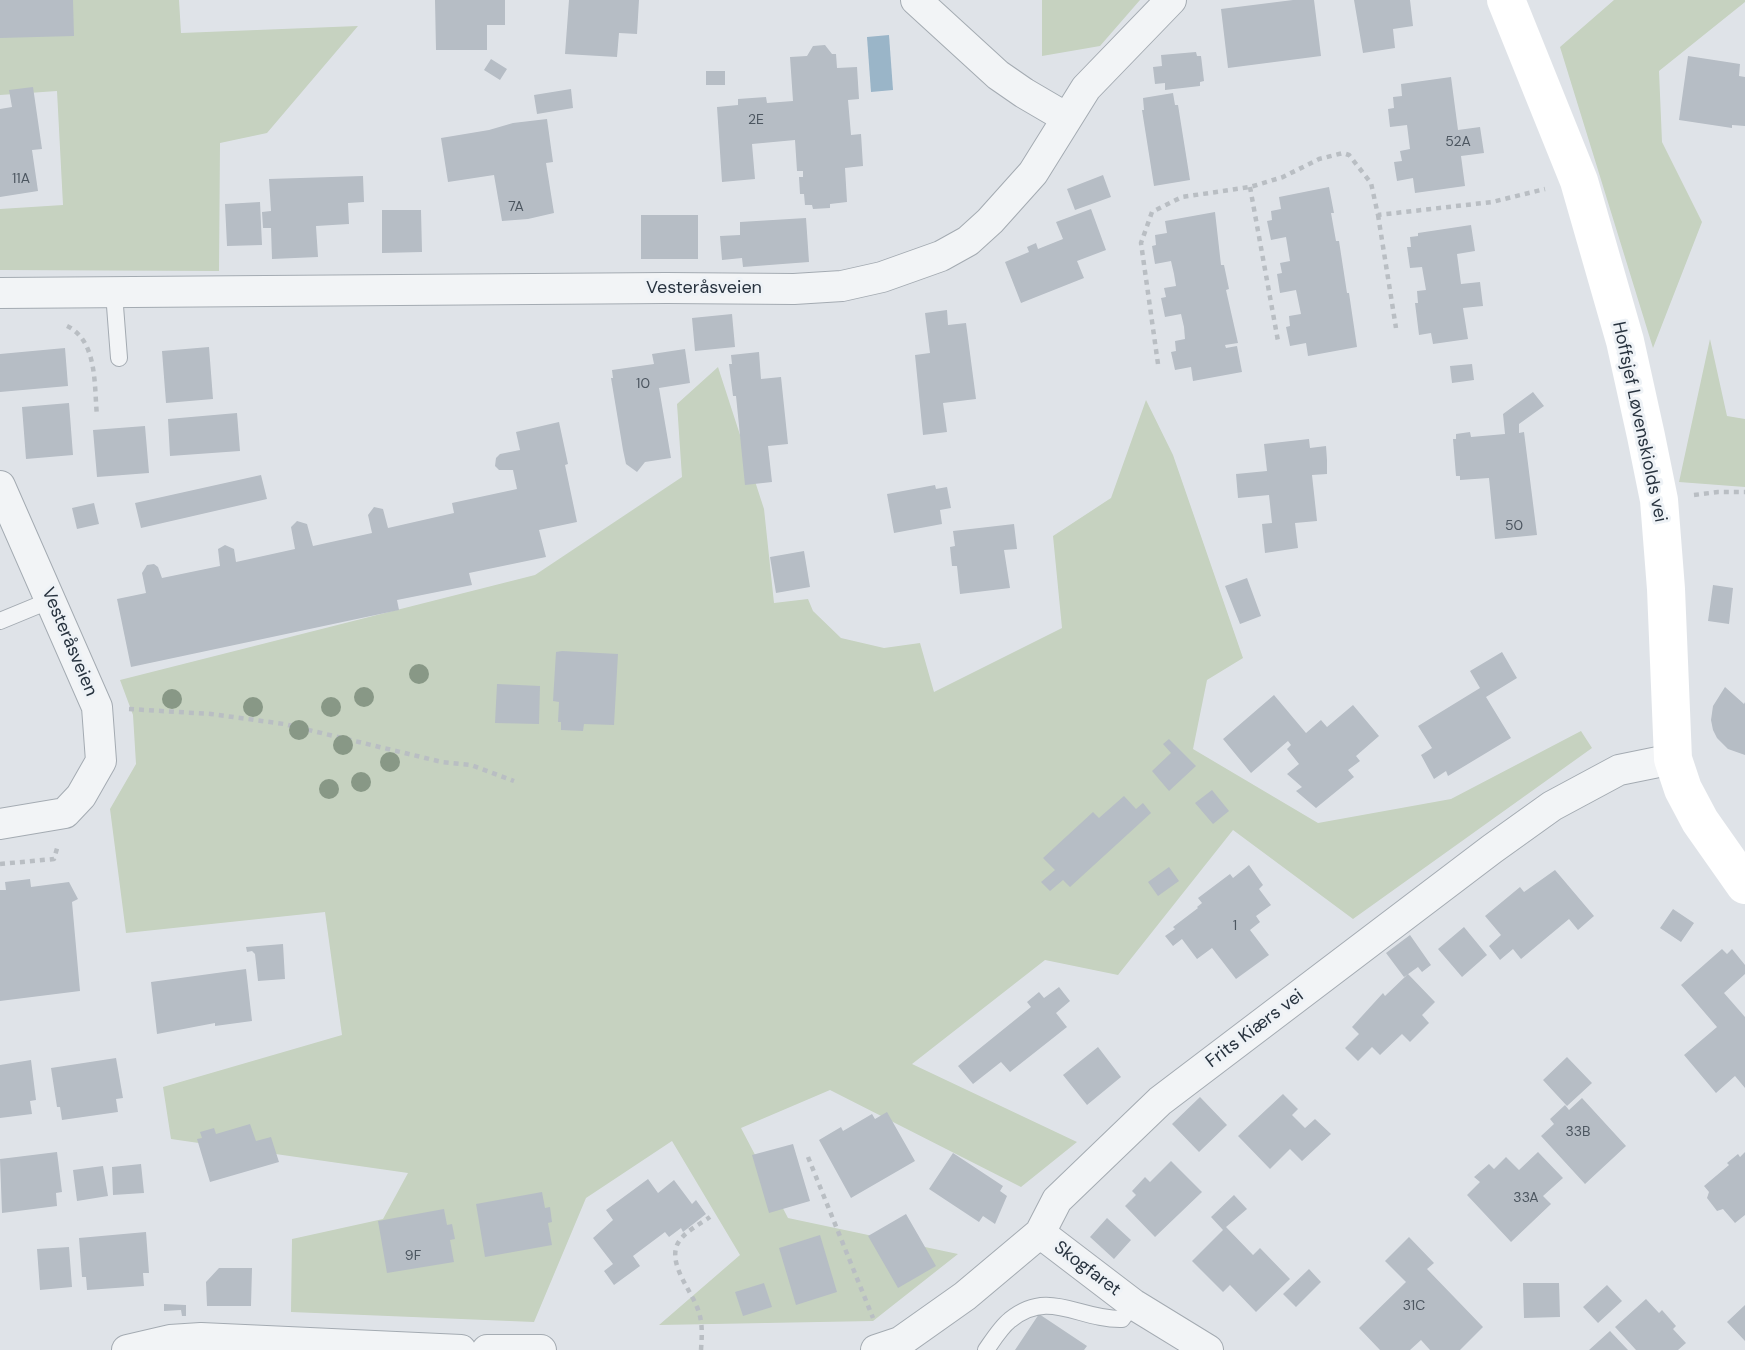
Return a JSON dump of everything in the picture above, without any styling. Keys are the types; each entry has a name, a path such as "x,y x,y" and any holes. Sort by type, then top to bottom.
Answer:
{"street":[{"path":"916,0 998,75 1065,117"},
{"name":"Vesteråsveien","path":"0,293 794,289 842,286 883,277 914,267 968,241 990,221 1033,173 1065,117 1086,88 1171,0"},
{"name":"Hoffsjef Løvenskiolds vei","path":"1506,0 1579,181 1625,341 1659,500 1666,589 1673,759 1683,789 1700,821 1745,885"},
{"name":"Vesteråsveien","path":"0,486 97,707 101,761 81,796 65,813 0,824"},
{"name":"Frits Kiærs vei","path":"881,1349 900,1342 965,1296 1040,1233 1057,1200 1160,1101 1492,849 1552,806 1619,770 1673,759"},
{"name":"Skogfaret","path":"1040,1233 1133,1304 1202,1348"},
{"path":"127,1350 170,1340 201,1338 461,1350"},
{"path":"487,1350 541,1350"}],"lane":[{"path":"114,293 119,358"},
{"path":"0,621 51,600"},
{"name":"Skogfaret","path":"986,1350 1009,1321 1032,1306 1053,1305 1106,1319 1122,1319 1133,1304"}],"path":[{"path":"1158,364 1141,243 1152,212 1182,197 1250,187 1283,177 1319,159 1343,153 1349,155 1371,183 1396,328"},
{"path":"1378,215 1492,202 1579,181"},
{"path":"1250,187 1278,341"},
{"path":"36,293 36,313 39,319 50,325 76,330 88,347 97,415"},
{"path":"1659,500 1718,492 1745,492"},
{"path":"97,707 211,714 284,724 442,762 471,765 514,781"},
{"path":"808,1157 881,1349"},
{"path":"701,1350 703,1331 698,1308 676,1261 677,1245 686,1234 710,1217"}],"green space":[{"path":"0,0 179,0 181,33 358,26 267,133 220,143 219,271 0,270 0,209 63,205 57,91 0,95"},
{"path":"1042,0 1140,0 1100,46 1042,56"},
{"path":"1614,0 1745,0 1659,71 1662,142 1702,222 1653,348 1560,47"},
{"path":"1710,339 1727,416 1745,419 1745,487 1679,482"},
{"path":"718,367 764,509 774,603 808,599 813,611 841,638 884,648 920,643 934,692 1062,628 1053,536 1111,498 1146,400 1173,455 1243,658 1207,680 1193,749 1318,823 1451,799 1581,731 1592,748 1353,919 1233,830 1118,975 1045,960 912,1064 1077,1142 1021,1187 830,1090 741,1128 788,1218 958,1254 873,1321 659,1325 740,1255 672,1141 586,1198 534,1322 291,1312 292,1239 383,1219 408,1173 171,1139 163,1087 342,1035 325,912 126,933 110,809 136,764 133,715 120,680 535,575 682,477 677,404"}],"water":[{"path":"889,35 893,90 871,92 867,37"}],"building":[{"path":"0,0 73,0 74,36 0,38"},
{"path":"435,0 505,0 505,25 487,25 487,50 436,50"},
{"path":"569,0 639,0 637,34 619,33 617,57 565,54"},
{"path":"1314,0 1321,56 1228,68 1221,9"},
{"path":"1354,0 1410,0 1413,26 1393,29 1395,48 1363,53"},
{"path":"825,45 832,54 836,54 837,68 857,67 859,99 848,100 851,135 861,134 863,166 845,168 847,202 830,204 830,208 813,209 812,205 805,205 804,194 800,194 799,177 803,177 803,171 797,171 795,140 752,144 755,179 722,182 717,107 738,105 738,99 766,97 767,103 793,101 790,57 807,56 813,46"},
{"path":"1196,52 1197,56 1201,56 1204,81 1200,82 1200,86 1165,90 1165,83 1155,84 1153,67 1162,66 1161,55"},
{"path":"1688,56 1740,64 1739,76 1745,77 1745,126 1732,125 1732,128 1679,120"},
{"path":"491,59 507,69 500,80 484,70"},
{"path":"706,71 725,71 725,85 706,85"},
{"path":"1451,77 1458,130 1480,127 1484,153 1461,156 1465,186 1415,193 1413,178 1397,181 1394,162 1402,161 1400,151 1410,149 1407,125 1390,127 1388,109 1394,108 1393,97 1402,96 1401,84"},
{"path":"33,87 42,149 32,150 38,191 0,197 0,109 12,107 9,90"},
{"path":"571,89 573,108 537,114 534,95"},
{"path":"1173,93 1175,105 1178,105 1190,180 1154,186 1142,110 1143,98"},
{"path":"547,119 553,162 546,163 554,213 502,221 494,175 448,182 441,138"},
{"path":"1103,175 1111,197 1075,210 1067,189"},
{"path":"363,176 364,202 348,203 349,224 316,226 318,257 272,259 271,228 263,228 262,212 271,211 269,179"},
{"path":"1329,187 1334,213 1331,213 1336,241 1339,241 1357,347 1308,356 1306,343 1290,346 1286,327 1290,326 1289,316 1301,314 1296,290 1280,293 1277,274 1282,273 1280,263 1290,261 1286,237 1271,240 1267,221 1272,220 1271,211 1281,209 1279,197"},
{"path":"260,202 262,245 227,246 225,204"},
{"path":"1091,209 1106,250 1077,261 1084,278 1021,303 1005,262 1029,252 1027,247 1036,243 1038,249 1063,239 1056,222"},
{"path":"382,210 421,210 422,252 382,253"},
{"path":"1215,212 1221,265 1224,265 1229,289 1226,290 1238,343 1225,345 1226,348 1237,346 1242,372 1193,381 1191,367 1175,370 1171,352 1176,351 1175,341 1185,339 1184,327 1181,314 1165,317 1161,298 1166,297 1164,288 1176,286 1174,274 1171,261 1155,264 1152,246 1156,245 1155,235 1167,233 1165,221"},
{"path":"641,215 698,215 698,259 641,259"},
{"path":"806,218 809,262 743,267 742,258 722,260 720,236 740,235 740,222"},
{"path":"1471,225 1475,251 1457,254 1461,284 1480,282 1483,306 1463,308 1468,339 1433,344 1431,333 1419,335 1415,303 1418,303 1417,291 1426,290 1422,267 1410,268 1407,247 1411,247 1410,237 1418,236 1418,233"},
{"path":"947,310 948,325 966,323 976,399 943,403 947,432 923,435 915,355 930,353 925,313"},
{"path":"732,314 735,347 695,351 692,318"},
{"path":"209,347 213,399 166,403 162,351"},
{"path":"65,348 68,386 0,392 0,354"},
{"path":"685,349 690,383 659,388 671,458 645,462 637,472 626,464 611,378 612,370 654,364 652,354"},
{"path":"759,352 761,379 781,377 788,444 768,446 772,482 745,485 736,396 733,396 729,364 732,364 731,355"},
{"path":"1472,364 1474,380 1452,383 1450,366"},
{"path":"1533,392 1544,406 1519,424 1519,433 1524,432 1537,535 1495,539 1489,478 1460,480 1460,476 1456,476 1453,439 1456,439 1456,434 1470,432 1471,437 1505,434 1503,414"},
{"path":"69,403 73,455 26,459 22,407"},
{"path":"237,413 240,451 170,456 168,419"},
{"path":"559,422 577,522 539,530 546,557 469,573 472,585 397,600 399,610 131,667 117,599 146,593 142,573 147,565 154,564 158,567 162,578 220,566 218,549 225,545 234,549 236,562 295,549 291,527 297,521 307,524 313,546 372,533 368,515 374,507 383,509 388,528 454,513 452,503 517,489 513,470 499,470 495,466 496,458 500,454 520,450 516,432"},
{"path":"145,426 149,473 97,477 93,430"},
{"path":"1309,439 1310,448 1326,446 1327,474 1312,475 1317,521 1295,523 1298,548 1265,553 1262,524 1272,523 1269,495 1238,498 1236,474 1267,471 1264,444"},
{"path":"261,475 267,499 141,528 135,503"},
{"path":"935,485 936,489 947,487 951,508 940,510 942,524 894,533 887,494"},
{"path":"94,503 99,524 77,529 72,508"},
{"path":"1014,524 1017,549 1004,550 1010,588 960,594 957,566 952,566 950,547 955,546 953,531"},
{"path":"804,551 810,587 776,593 770,557"},
{"path":"1247,578 1261,616 1240,624 1225,586"},
{"path":"1713,585 1733,588 1729,624 1708,621"},
{"path":"556,652 618,654 614,725 584,724 583,731 561,730 561,722 558,722 559,702 553,701"},
{"path":"1502,652 1517,678 1486,697 1511,738 1448,776 1446,771 1434,779 1421,755 1432,748 1418,726 1480,688 1470,671"},
{"path":"497,684 540,686 539,724 495,723"},
{"path":"1725,687 1744,704 1745,702 1745,755 1728,749 1713,730 1713,706"},
{"path":"1274,695 1306,733 1321,720 1327,727 1353,705 1379,736 1356,756 1360,761 1348,770 1354,777 1316,808 1296,791 1302,787 1287,774 1299,764 1287,749 1291,745 1288,741 1251,773 1223,739"},
{"path":"1169,739 1196,766 1169,791 1152,771 1171,753 1163,744"},
{"path":"1212,790 1229,811 1213,824 1195,803"},
{"path":"1124,796 1136,809 1143,803 1151,813 1070,887 1063,880 1050,891 1041,882 1055,870 1043,858 1093,812 1099,818"},
{"path":"1249,865 1263,885 1259,889 1271,905 1256,916 1260,922 1250,930 1269,955 1236,979 1212,948 1197,959 1182,939 1173,946 1165,936 1198,908 1202,903 1198,898 1230,874 1233,878"},
{"path":"1169,867 1179,881 1158,896 1148,882"},
{"path":"1555,870 1594,916 1578,930 1569,919 1521,959 1513,949 1500,960 1489,946 1501,935 1485,916 1520,887 1524,892"},
{"path":"30,879 31,887 69,882 78,899 72,902 80,991 0,1001 0,890 6,890 5,882"},
{"path":"1673,909 1694,923 1681,942 1660,928"},
{"path":"1464,927 1487,955 1462,977 1438,949"},
{"path":"1410,935 1431,965 1422,972 1418,967 1404,977 1386,953"},
{"path":"283,944 285,979 258,981 255,954 252,951 247,952 246,947"},
{"path":"1722,949 1727,954 1732,949 1745,965 1745,974 1724,993 1745,1017 1745,1088 1735,1076 1716,1093 1684,1055 1717,1027 1681,985"},
{"path":"246,969 252,1021 215,1026 215,1023 157,1034 151,982"},
{"path":"1408,974 1435,1002 1422,1015 1429,1023 1410,1042 1402,1034 1380,1055 1372,1047 1358,1061 1345,1048 1359,1034 1352,1027 1383,993 1385,996"},
{"path":"1059,987 1070,1001 1056,1013 1067,1027 1010,1072 1001,1062 973,1084 958,1066 1031,1007 1027,1002 1039,992 1044,998"},
{"path":"1098,1047 1121,1077 1087,1105 1063,1075"},
{"path":"1567,1057 1592,1083 1567,1106 1543,1080"},
{"path":"116,1058 123,1098 116,1099 118,1112 62,1120 60,1107 57,1107 51,1068"},
{"path":"31,1060 36,1100 30,1101 32,1114 0,1118 0,1065"},
{"path":"1283,1094 1298,1109 1292,1115 1305,1128 1315,1119 1331,1134 1302,1161 1290,1149 1270,1169 1238,1136"},
{"path":"1200,1097 1227,1125 1199,1152 1172,1124"},
{"path":"1582,1098 1626,1146 1585,1184 1541,1136 1554,1124 1550,1119 1565,1105 1569,1110"},
{"path":"887,1112 915,1161 851,1198 819,1140 841,1127 843,1131 872,1114 875,1119"},
{"path":"250,1124 256,1141 271,1137 279,1162 210,1182 197,1139 202,1138 200,1132 214,1128 216,1134"},
{"path":"793,1144 810,1201 769,1213 752,1155"},
{"path":"57,1152 62,1192 56,1193 57,1206 2,1213 0,1159"},
{"path":"1538,1152 1563,1178 1543,1196 1551,1204 1511,1242 1467,1195 1480,1182 1474,1177 1489,1164 1494,1169 1506,1157 1519,1170"},
{"path":"1745,1152 1745,1215 1735,1223 1723,1209 1717,1211 1707,1198 1709,1192 1704,1186 1729,1165 1727,1163"},
{"path":"953,1153 1003,1186 1000,1191 1007,1196 995,1224 983,1216 979,1222 929,1189"},
{"path":"1171,1161 1202,1192 1155,1237 1125,1206 1136,1195 1132,1191 1145,1177 1150,1182"},
{"path":"141,1164 144,1193 113,1195 112,1167"},
{"path":"103,1166 108,1196 77,1201 73,1170"},
{"path":"648,1179 658,1193 674,1180 692,1204 696,1200 706,1214 683,1232 681,1228 669,1237 665,1232 633,1256 640,1266 614,1285 604,1271 613,1264 593,1238 613,1220 606,1210"},
{"path":"542,1192 545,1208 550,1207 552,1222 548,1223 552,1245 485,1257 476,1204"},
{"path":"1234,1195 1247,1209 1226,1227 1253,1255 1260,1248 1290,1279 1256,1312 1230,1285 1223,1292 1192,1261 1223,1230 1211,1217"},
{"path":"444,1209 447,1225 452,1224 455,1239 450,1240 454,1262 387,1273 378,1221"},
{"path":"906,1214 936,1266 898,1288 868,1236"},
{"path":"1107,1218 1131,1240 1114,1259 1090,1237"},
{"path":"146,1232 149,1273 143,1273 144,1286 87,1290 86,1277 82,1277 79,1238"},
{"path":"820,1235 837,1292 796,1305 779,1248"},
{"path":"1409,1237 1434,1263 1427,1269 1483,1327 1460,1350 1430,1350 1421,1340 1410,1350 1380,1350 1359,1328 1406,1282 1385,1261"},
{"path":"69,1247 72,1287 40,1290 37,1249"},
{"path":"219,1268 252,1268 251,1306 207,1306 206,1282"},
{"path":"1309,1269 1321,1282 1296,1307 1283,1294"},
{"path":"764,1283 772,1307 743,1316 735,1292"},
{"path":"1523,1283 1559,1283 1560,1317 1524,1318"},
{"path":"1607,1285 1622,1301 1598,1323 1583,1307"},
{"path":"1646,1299 1659,1313 1662,1310 1676,1326 1673,1329 1686,1343 1678,1350 1636,1350 1615,1327"},
{"path":"164,1304 186,1305 186,1316 182,1316 181,1310 164,1311"},
{"path":"1745,1305 1745,1341 1727,1322"},
{"path":"1039,1314 1087,1346 1084,1350 1015,1350"},
{"path":"1610,1331 1628,1350 1589,1350"}]}
